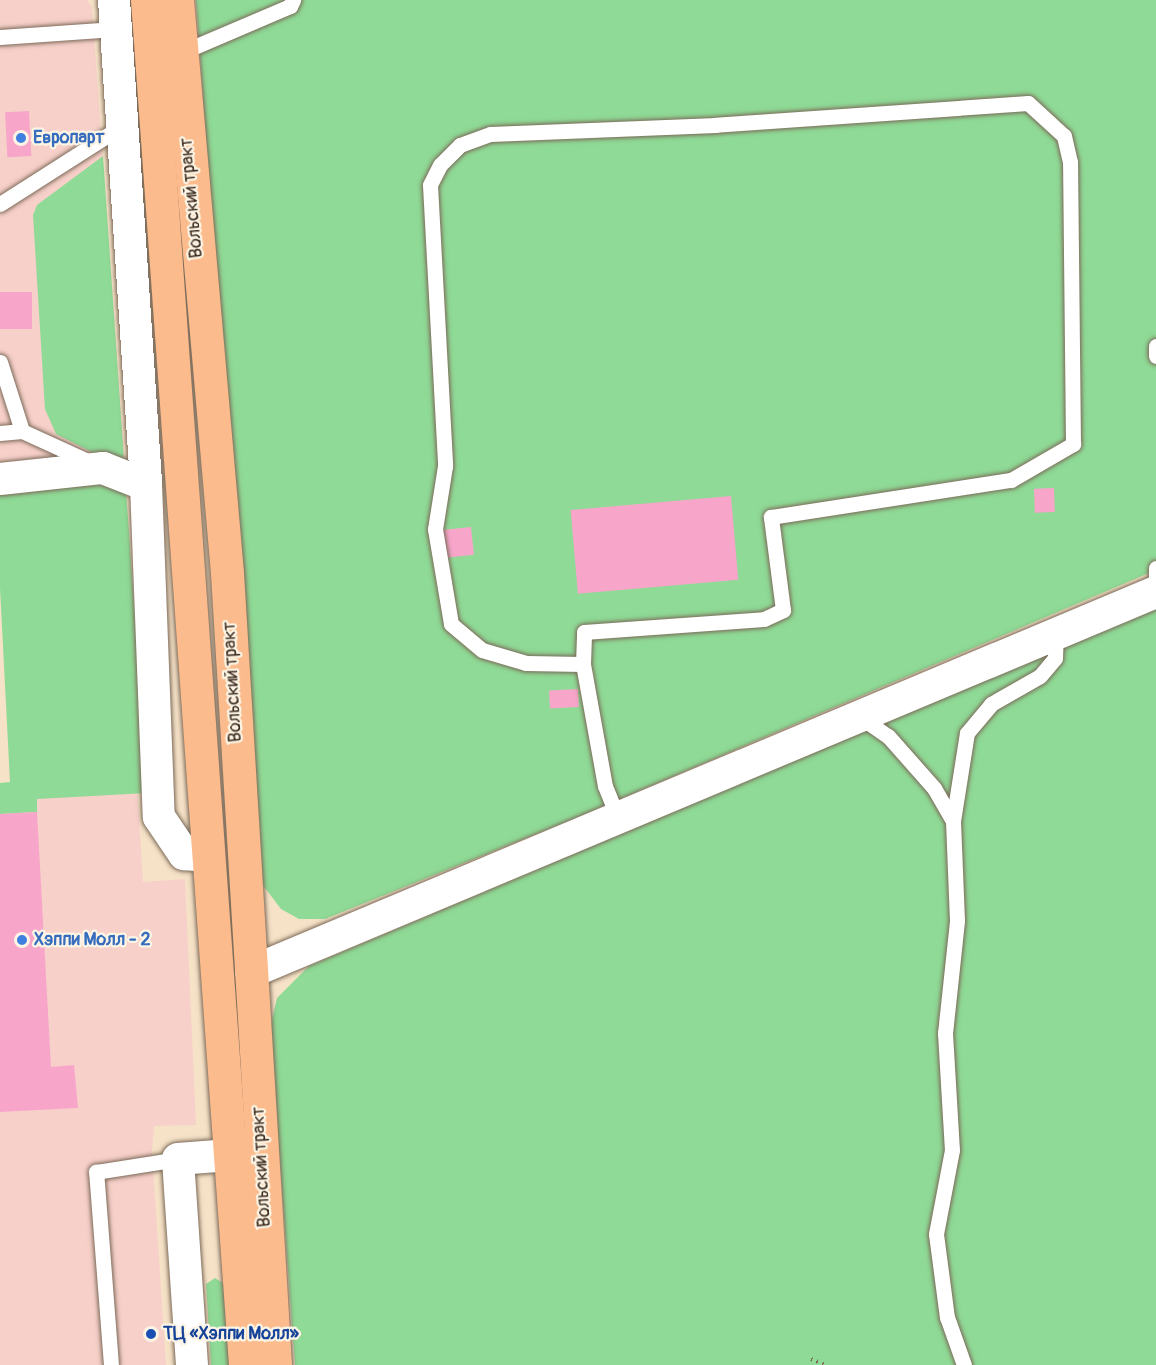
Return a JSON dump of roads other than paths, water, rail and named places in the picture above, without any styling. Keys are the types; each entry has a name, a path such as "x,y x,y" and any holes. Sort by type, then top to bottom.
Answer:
{"main road":[{"name":"Вольский тракт","path":"177,0 227,573 275,1365"},
{"name":"Вольский тракт","path":"148,13 245,1365"}],"street":[{"path":"101,0 114,15 122,126 146,485 159,817 184,854 208,856"},
{"path":"114,15 148,13"},
{"path":"0,479 103,468 146,485"},
{"path":"251,972 1156,591"},
{"path":"192,1365 178,1159 230,1155"}],"lane":[{"path":"180,53 290,6 293,0"},
{"path":"0,37 114,15"},
{"path":"583,664 526,663 482,650 450,624 435,529 445,466 430,185 440,165 460,144 490,134 716,125 1028,103 1064,136 1070,162 1073,444 1011,480 771,517 783,610 764,618 584,632 583,664 605,786 617,816"},
{"path":"0,204 122,126"},
{"path":"1156,346 1156,356"},
{"path":"0,362 22,431"},
{"path":"0,433 22,431 103,468"},
{"path":"1156,568 1156,591"},
{"path":"964,1365 947,1317 936,1234 952,1150 945,1033 957,921 953,821 967,733 991,704 1040,676 1055,658 1056,634"},
{"path":"858,716 896,745 934,788 953,821"},
{"path":"111,1365 96,1172 178,1159"}],"place":[{"name":"Европарт","path":"21,138"},
{"name":"Хэппи Молл - 2","path":"22,940"},
{"name":"ТЦ «Хэппи Молл»","path":"151,1334"}]}
